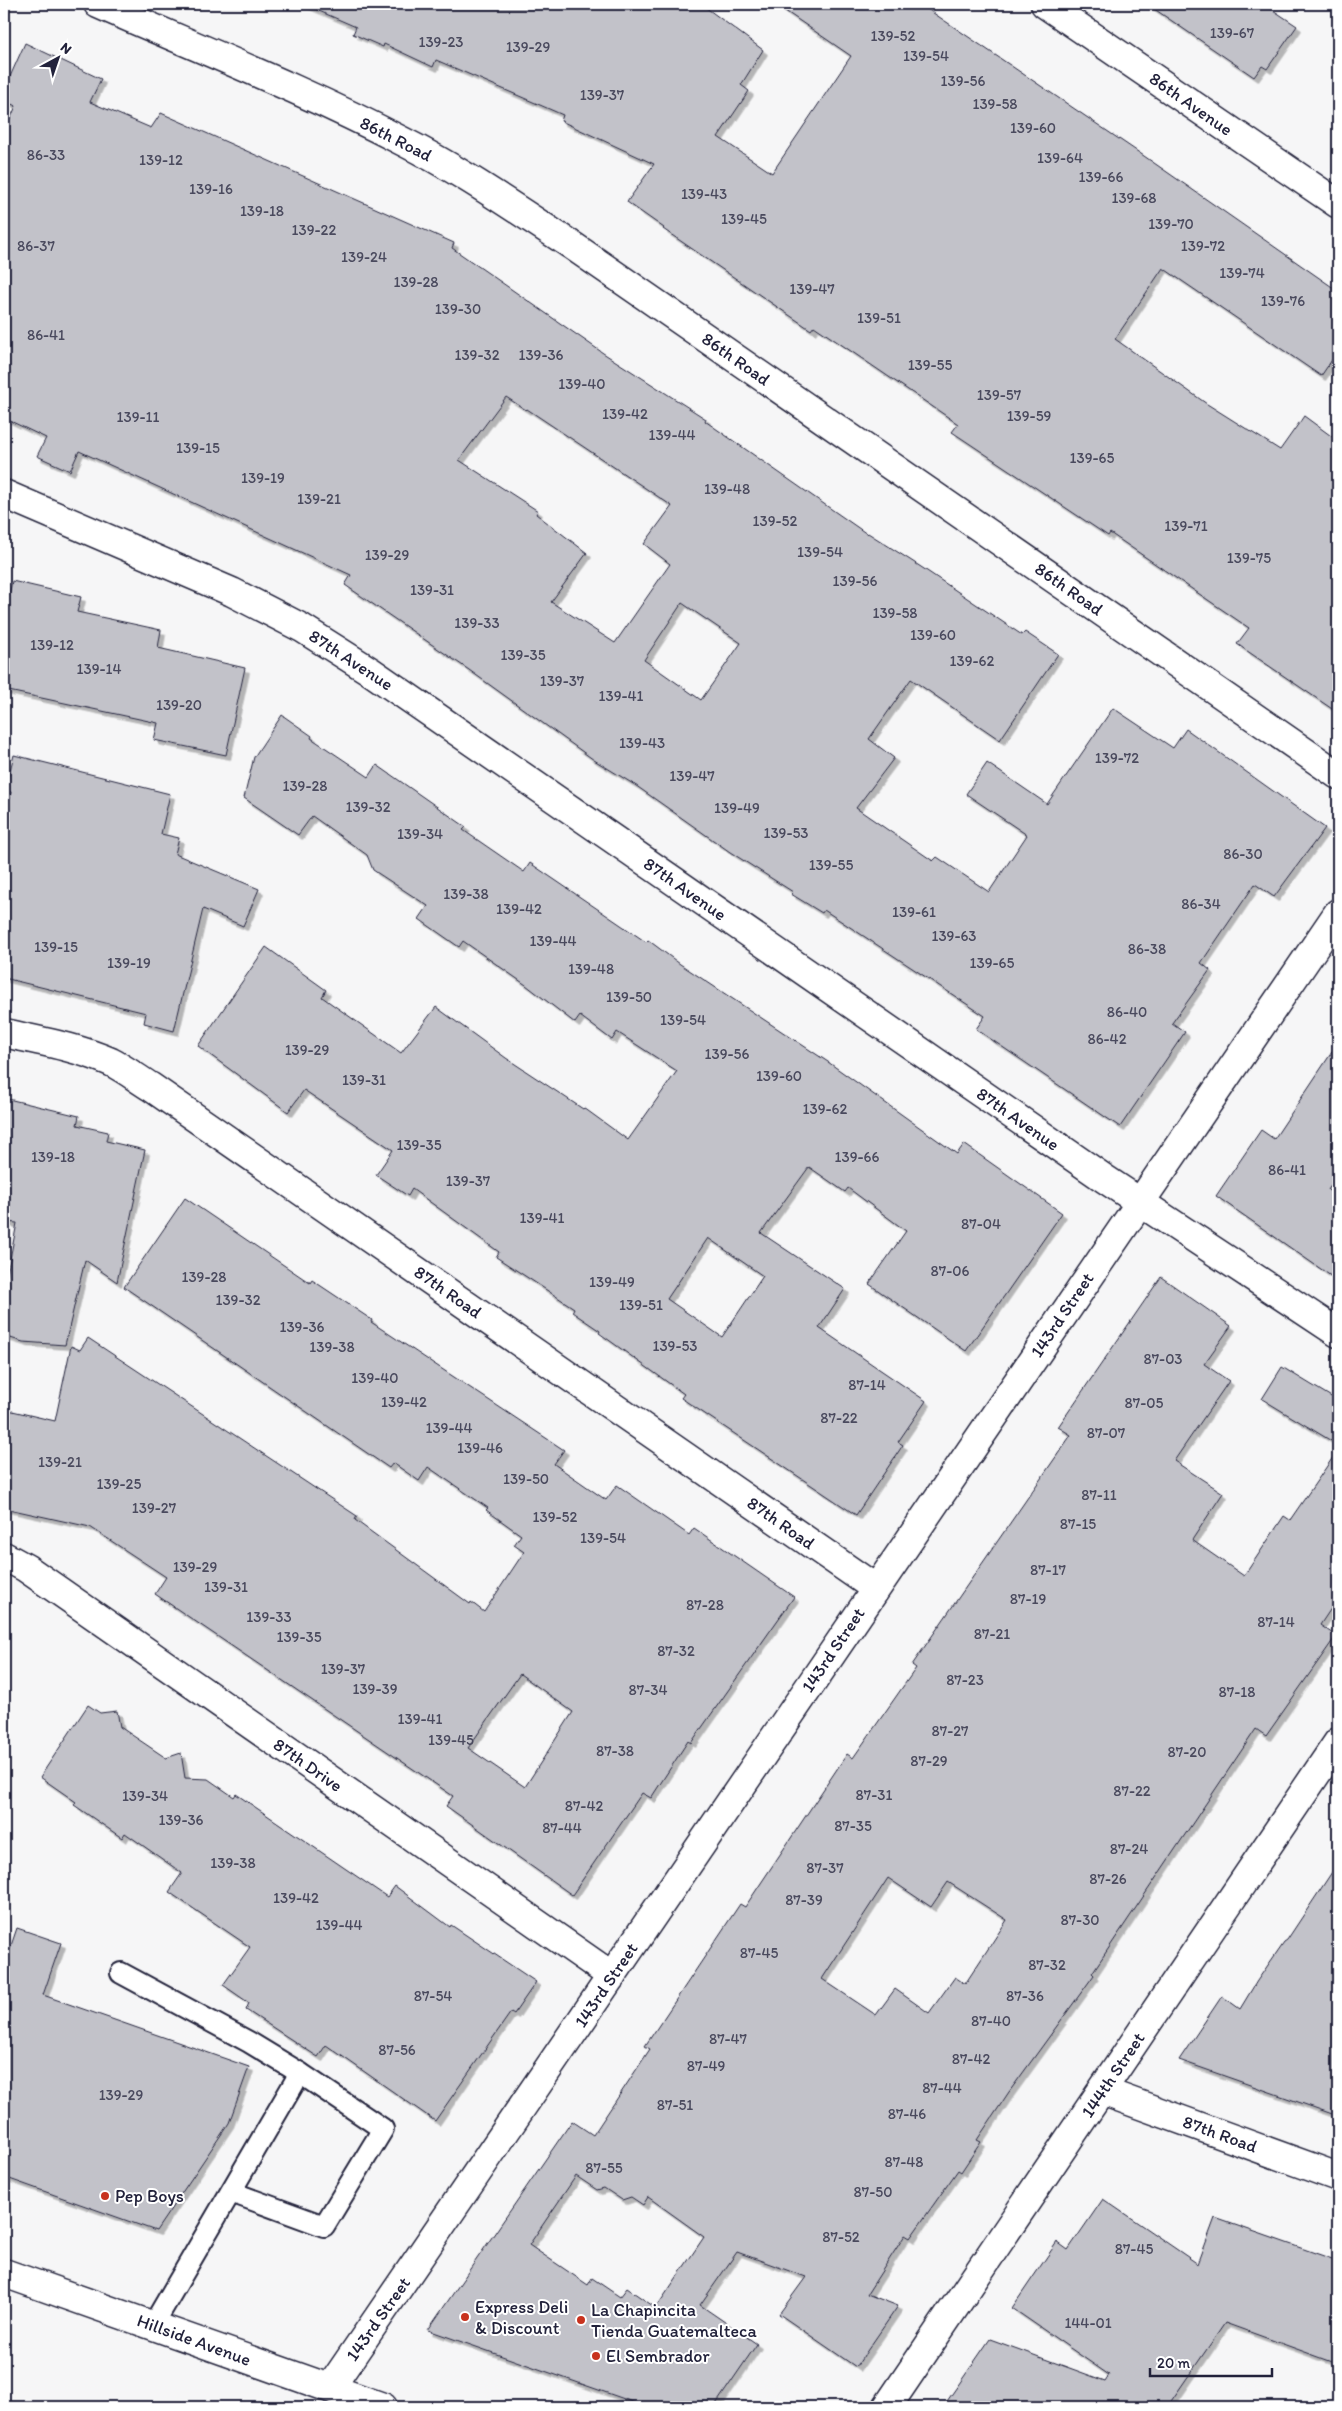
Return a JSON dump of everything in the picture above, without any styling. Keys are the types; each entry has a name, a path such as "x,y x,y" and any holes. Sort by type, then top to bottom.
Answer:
{"street":[{"name":"86th Road","path":"98,4 345,113 403,141 460,173 573,246 1338,775"},
{"name":"86th Avenue","path":"1045,4 1338,204"},
{"name":"87th Avenue","path":"4,494 232,592 319,639 370,671 1139,1203 1338,1333"},
{"name":"143rd Street","path":"330,2388 1338,913"},
{"name":"87th Road","path":"4,1033 74,1048 94,1055 113,1063 151,1087 875,1588"},
{"name":"87th Drive","path":"4,1556 26,1568 612,1976"},
{"name":"144th Street","path":"887,2407 1338,1742"},
{"name":"87th Road","path":"1102,2091 1338,2176"},
{"name":"Hillside Avenue","path":"4,2273 384,2407"}],"lane":[{"path":"121,1973 249,2042 383,2128 324,2226 231,2192"},
{"path":"154,2326 300,2073"}],"building":[{"path":"303,4 701,4 763,50 741,85 749,91 718,137 772,173 851,56 775,4 920,4 1144,156 1338,291 1338,351 1321,376 1163,268 1115,339 1207,404 1280,450 1304,416 1338,441 1338,713 1237,644 1249,628 1110,533 1108,536 952,432 958,424 814,326 811,330 663,229 627,202 654,164 561,121 563,115 436,60 433,67 384,44 383,47 353,34 356,27"},
{"path":"1147,4 1264,4 1297,26 1267,69 1262,66 1254,77"},
{"path":"25,43 101,79 90,102 151,128 161,113 454,243 452,248 603,353 706,419 705,421 867,534 921,567 1022,635 1025,632 1058,654 1000,740 911,679 869,739 894,758 856,808 933,861 937,857 989,892 1027,835 966,794 987,763 1047,804 1113,708 1173,748 1186,729 1325,828 1274,897 1255,884 1201,963 1210,970 1172,1023 1185,1032 1120,1127 976,1029 985,1016 824,910 822,913 791,894 793,892 730,852 635,785 594,760 469,670 345,585 351,575 79,451 70,471 37,456 46,438 4,418 4,133 16,106 4,101 4,90","holes":["506,397 672,506 644,544 670,564 615,643 551,602 587,553 536,514 538,511 459,460","682,603 741,643 701,700 644,660"]},
{"path":"12,581 81,597 77,612 161,630 158,648 245,668 226,755 154,740 158,723 4,690 4,619"},
{"path":"282,715 312,736 311,738 369,777 377,765 466,827 463,830 524,872 530,863 828,1062 957,1154 964,1144 1062,1213 966,1351 869,1284 906,1231 848,1188 845,1192 809,1167 761,1233 845,1289 819,1328 926,1401 898,1442 903,1445 856,1515 681,1398 684,1394 572,1312 574,1308 496,1257 499,1252 412,1189 408,1196 376,1175 393,1150 304,1090 288,1112 198,1046 266,947 326,990 322,997 401,1053 436,1007 506,1058 584,1108 628,1140 677,1071 617,1032 612,1040 580,1016 575,1023 526,985 463,941 459,947 419,919 428,906 373,870 367,855 312,816 298,835 244,798 254,757","holes":["708,1238 763,1276 722,1337 667,1299"]},
{"path":"14,755 170,794 161,834 179,838 175,854 259,889 243,926 203,909 174,1031 144,1023 146,1013 4,978 4,830 11,792 5,790"},
{"path":"1338,1043 1338,1175 1328,1190 1338,1197 1338,1281 1216,1196 1261,1130 1274,1139"},
{"path":"4,1098 79,1116 77,1125 108,1132 106,1141 145,1150 117,1282 85,1260 65,1345 23,1342 4,1336 4,1290 17,1223 4,1222"},
{"path":"185,1198 310,1283 312,1280 372,1320 371,1322 564,1450 554,1464 606,1500 617,1485 689,1535 694,1528 794,1597 691,1743 688,1741 651,1798 642,1793 572,1895 446,1806 453,1796 155,1594 166,1577 90,1527 4,1508 4,1409 55,1421 71,1346 80,1350 88,1338 357,1516 355,1520 470,1604 471,1602 484,1612 524,1552 514,1545 521,1535 486,1510 488,1508 428,1467 419,1481 393,1463 389,1468 124,1287","holes":["520,1674 573,1712 525,1787 468,1748"]},
{"path":"1161,1277 1231,1326 1204,1364 1229,1381 1174,1461 1223,1493 1192,1540 1244,1576 1284,1516 1290,1520 1338,1450 1338,1598 1320,1625 1336,1636 1266,1736 1256,1729 1092,1973 1094,1975 1009,2092 977,2140 981,2142 961,2172 958,2170 910,2238 905,2235 867,2294 898,2306 856,2367 779,2314 806,2277 737,2252 700,2305 757,2344 714,2407 647,2407 428,2330 572,2121 593,2135 650,2049 645,2046 740,1904 745,1907 847,1754 853,1758 916,1668 912,1665 1071,1435 1058,1427","holes":["888,1878 931,1907 948,1882 1007,1920 965,1984 955,1977 929,2013 895,1989 876,2015 822,1979","576,2176 597,2190 604,2188 622,2200 631,2197 643,2205 648,2197 704,2237 656,2308 627,2288 620,2297 592,2278 588,2285 529,2245"]},
{"path":"1282,1367 1338,1401 1338,1445 1262,1399"},
{"path":"88,1705 100,1713 117,1711 120,1727 166,1758 181,1753 185,1778 208,1779 234,1797 236,1794 387,1897 395,1886 450,1927 451,1925 536,1982 514,2014 511,2012 435,2121 326,2045 318,2057 246,2010 249,2003 223,1985 250,1947 169,1892 182,1873 125,1833 122,1838 74,1805 76,1802 40,1777"},
{"path":"1338,1863 1338,2116 1179,2060 1222,1996 1240,2009"},
{"path":"17,1928 61,1943 43,1995 249,2067 229,2123 156,2231 4,2177 4,1966"},
{"path":"1103,2199 1198,2264 1215,2218 1338,2261 1338,2364 1225,2323 1167,2407 943,2407 990,2339 1105,2381 1109,2375 1012,2308 1057,2242 1068,2250"}],"place":[{"name":"Pep Boys","path":"105,2196"},
{"name":"Express Deli & Discount","path":"465,2317"},
{"name":"La Chapincita Tienda Guatemalteca","path":"581,2320"},
{"name":"El Sembrador","path":"596,2356"}]}
